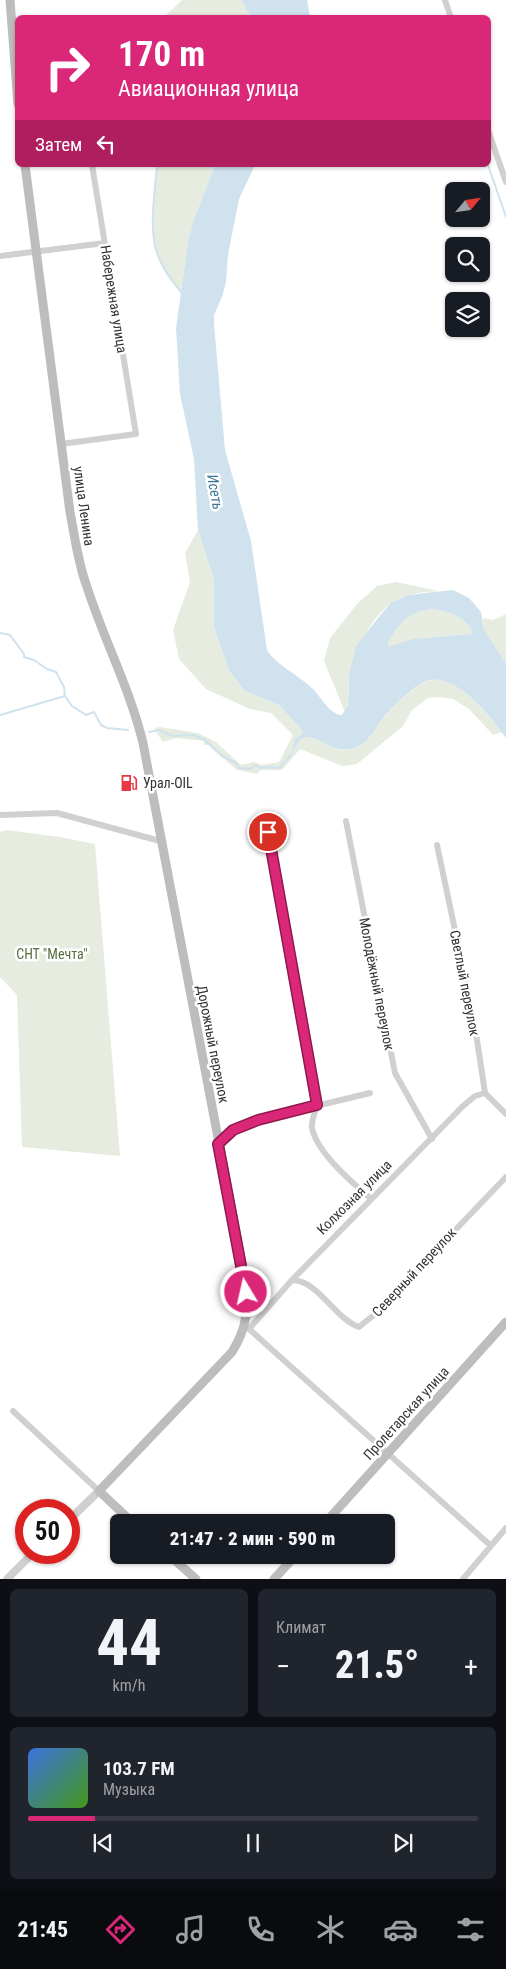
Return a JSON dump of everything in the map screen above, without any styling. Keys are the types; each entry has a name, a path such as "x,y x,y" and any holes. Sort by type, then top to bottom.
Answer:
{"main road":[{"path":"10,0 15,71"},
{"name":"улица Ленина","path":"25,167 61,444 79,561 139,727 160,841"},
{"name":"Дорожный переулок","path":"99,1491 221,1364 247,1329 245,1280 160,841"},
{"name":"Пролетарская улица","path":"333,1514 506,1322"},
{"path":"99,1491 123,1514"},
{"path":"179,1564 196,1579"},
{"path":"274,1579 288,1564"}],"street":[{"path":"445,0 450,15"},
{"path":"491,139 506,182"},
{"name":"Набережная улица","path":"61,444 136,434 92,167"},
{"path":"0,256 105,243"},
{"path":"0,815 57,812 160,841"},
{"name":"Молодёжный переулок","path":"346,821 395,1073 432,1139"},
{"path":"268,832 317,1105 312,1126 318,1142 340,1170 371,1199"},
{"name":"Светлый переулок","path":"437,845 474,1020 485,1093"},
{"path":"218,1144 233,1130 258,1120 370,1093"},
{"path":"485,1093 506,1114"},
{"name":"Колхозная улица","path":"247,1329 292,1280 463,1106 475,1096 485,1093"},
{"name":"Северный переулок","path":"292,1280 300,1280 309,1286 350,1324 359,1327 375,1314 506,1177"},
{"path":"247,1329 490,1546"},
{"path":"13,1411 99,1491 80,1509"},
{"path":"463,1579 506,1528"},
{"path":"7,1579 22,1564"}],"green space":[{"path":"182,0 241,0 250,15 166,15"},
{"path":"157,167 214,167 193,222 188,242 181,292 166,274 160,262 154,235"},
{"path":"198,530 214,580 214,627 229,670 245,691 279,705 301,729 303,733 295,739 290,756 299,741 305,737 318,740 341,750 356,748 364,744 381,721 404,697 418,686 431,680 451,683 461,689 480,706 502,732 493,735 469,709 453,699 437,697 428,698 412,710 403,726 357,764 342,766 300,749 282,770 261,770 257,774 237,770 208,745 204,745 204,741 176,738 163,742 154,729 159,727 198,733 216,742 241,765 254,762 261,765 279,762 293,735 271,713 250,709 206,689 179,659 173,630 190,582 185,553"},
{"path":"396,582 439,591 408,595 396,600 377,617 363,639 353,663 349,680 348,703 345,712 324,661 330,638 357,604 377,586"},
{"path":"433,609 457,616 471,628 472,634 412,639 388,647 388,643 398,627 406,619 415,613"},
{"path":"506,614 506,664 484,629 483,618 493,620"},
{"name":"СНТ \"Мечта\"","path":"6,830 95,844 120,1156 22,1147 17,995 0,977 0,832"}],"water":[{"path":"241,0 307,0 310,15 250,15"},
{"name":"Исеть","path":"214,167 254,167 239,199 228,255 226,282 214,315 214,324 225,450 251,541 267,650 276,661 308,684 330,709 342,715 348,705 349,676 356,646 382,613 391,603 407,595 453,590 469,598 481,612 484,629 506,664 506,738 483,710 463,691 441,680 430,680 411,690 398,702 360,746 347,750 335,748 318,740 305,737 299,741 290,756 295,739 303,733 301,729 279,705 245,691 229,670 214,626 214,580 198,530 194,459 180,394 176,328 188,242 193,222","holes":["433,609 451,614 463,620 471,628 472,634 412,639 388,647 388,643 398,627 411,616 421,611"]}],"waterway":[{"path":"157,167 153,216 155,246 165,271 181,292"},
{"path":"489,167 506,217"},
{"path":"0,633 10,635 24,654 24,657 34,660 47,669 56,672 64,687 65,696 72,706 86,715 94,712 101,725 107,728 128,730"},
{"path":"0,715 65,696"},
{"path":"149,732 159,730 172,736 193,735 205,740 222,756 236,763 238,768 250,769 256,765 260,768 280,767 291,755"}],"place":[{"name":"Урал-OIL","path":"129,783"}],"route":[{"path":"246,1292 218,1144 233,1130 258,1120 317,1105 268,832"}]}
